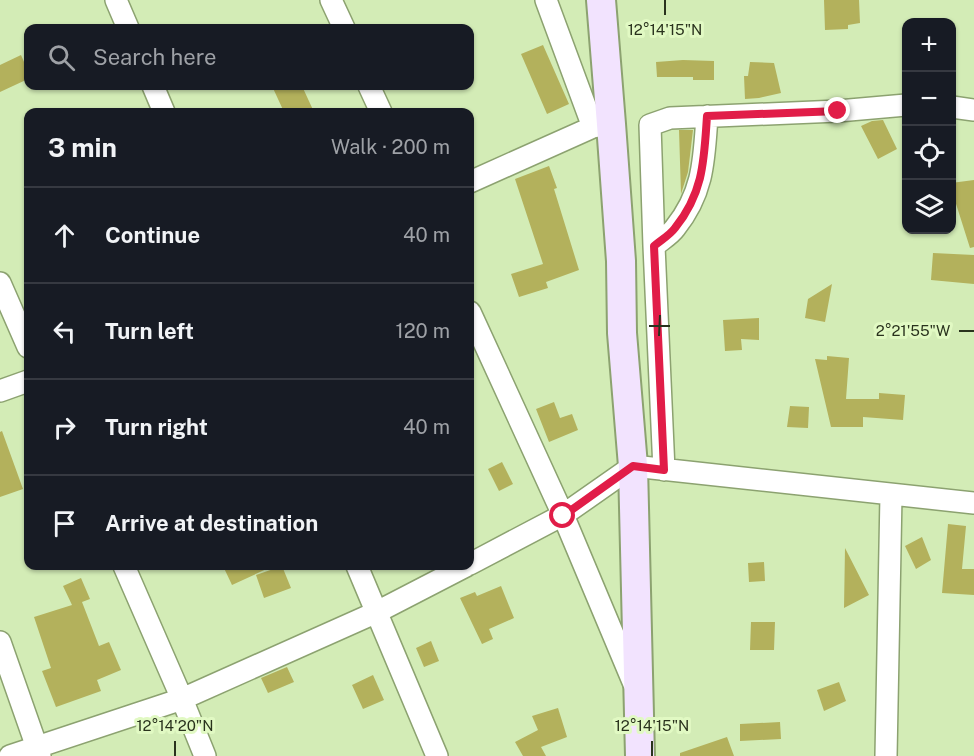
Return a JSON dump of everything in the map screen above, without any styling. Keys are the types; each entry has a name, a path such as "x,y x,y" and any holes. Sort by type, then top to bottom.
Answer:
{"street":[{"path":"116,0 126,24"},
{"path":"331,0 342,24"},
{"path":"546,0 602,126"},
{"path":"601,0 602,126 621,261 622,333 633,466 640,756"},
{"path":"155,90 162,108"},
{"path":"371,90 379,108"},
{"path":"664,470 650,125 670,118 838,111 902,105"},
{"path":"956,108 974,110"},
{"path":"654,246 674,229 694,199 704,163 707,116"},
{"path":"474,180 602,126"},
{"path":"0,283 24,338"},
{"path":"474,321 563,516 639,696"},
{"path":"0,391 24,382"},
{"path":"474,562 563,516 633,466 974,503"},
{"path":"886,756 891,495"},
{"path":"126,570 205,756"},
{"path":"359,570 437,756"},
{"path":"10,756 38,752 182,699 377,612 458,570"},
{"path":"0,642 38,752"}],"building":[{"path":"824,0 859,0 860,23 848,25 848,29 825,30"},
{"path":"543,45 569,104 547,114 521,54"},
{"path":"21,55 24,62 24,81 0,92 0,65"},
{"path":"714,61 714,80 693,80 693,77 657,77 656,62"},
{"path":"750,62 774,63 781,93 745,99 744,76 748,76"},
{"path":"274,90 304,90 312,108 282,108"},
{"path":"883,120 897,149 878,159 861,126 872,121"},
{"path":"679,130 693,130 688,172 681,194"},
{"path":"549,166 579,270 546,282 548,288 519,297 511,274 543,264 515,179"},
{"path":"974,180 974,247 970,248 956,204 956,182"},
{"path":"933,253 974,255 974,284 931,280"},
{"path":"832,284 825,322 805,318 808,299"},
{"path":"759,318 759,340 741,339 742,350 725,351 723,320"},
{"path":"827,356 849,358 846,399 879,399 879,393 905,395 903,420 863,417 863,427 831,427 815,359 827,360"},
{"path":"554,402 560,418 572,414 578,430 549,442 536,409"},
{"path":"790,406 809,407 808,428 787,427"},
{"path":"2,431 23,489 0,497 0,432"},
{"path":"502,462 513,484 499,491 488,469"},
{"path":"948,524 966,526 962,569 974,569 974,595 942,593"},
{"path":"922,537 931,560 916,569 905,546"},
{"path":"845,548 869,595 844,608"},
{"path":"764,562 765,581 749,582 748,563"},
{"path":"225,570 264,570 232,585"},
{"path":"270,570 284,570 291,588 264,598 256,575"},
{"path":"81,578 90,599 82,602 99,646 109,642 121,670 97,680 101,691 56,707 42,671 51,668 34,617 72,605 63,586"},
{"path":"501,586 514,618 489,629 493,639 482,644 460,598 475,592 477,596"},
{"path":"751,622 775,622 774,650 750,650"},
{"path":"431,641 439,661 424,667 416,648"},
{"path":"287,667 294,682 268,693 261,678"},
{"path":"373,675 384,700 363,709 352,685"},
{"path":"839,682 846,701 824,711 817,690"},
{"path":"558,708 567,737 541,747 546,756 523,756 515,742 538,730 532,716"},
{"path":"780,722 781,739 740,741 740,724"},
{"path":"727,737 734,756 680,756 680,753"}],"route":[{"path":"563,516 633,466 664,470 654,246 674,229 694,199 704,163 707,116 838,111"}]}
